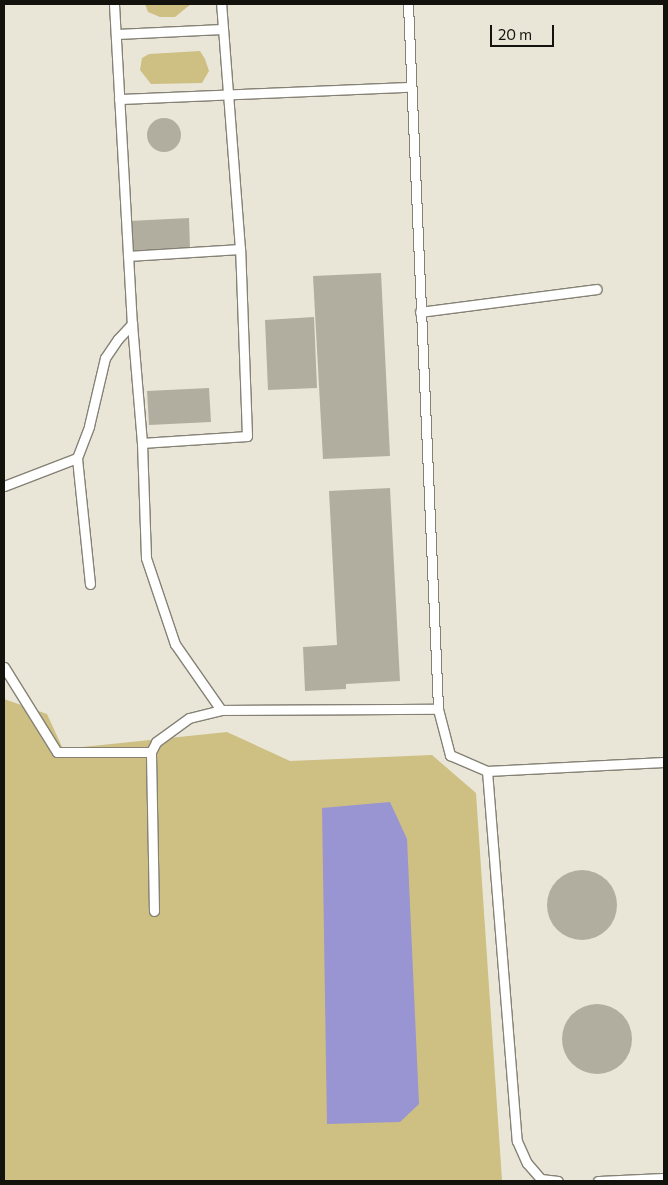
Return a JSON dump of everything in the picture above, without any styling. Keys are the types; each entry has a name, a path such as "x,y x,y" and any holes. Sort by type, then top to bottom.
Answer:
{"lane":[{"path":"114,4 132,324 142,443 146,558 175,644 221,710"},
{"path":"142,443 247,436 240,248 221,4"},
{"path":"408,4 410,87 438,709 450,755 488,770 664,762"},
{"path":"116,34 223,28"},
{"path":"120,99 410,87"},
{"path":"128,256 240,248"},
{"path":"420,312 597,289"},
{"path":"90,584 77,458 89,426 105,358 118,338 132,324"},
{"path":"4,486 77,458"},
{"path":"4,667 58,752 151,752"},
{"path":"154,911 151,752 156,742 189,718 221,710 438,709"},
{"path":"488,770 516,1141 527,1163 541,1179 558,1181"},
{"path":"598,1181 664,1178"}],"shaded area":[{"path":"145,4 191,4 175,17 160,17 148,12"},
{"path":"200,51 209,71 202,83 151,84 140,70 142,58 149,54"},
{"path":"4,699 47,714 63,749 227,732 290,761 432,755 476,793 502,1180 4,1181"},
{"path":"390,802 407,839 419,1104 400,1122 327,1124 322,808"}],"building":[{"path":"164,118 176,123 181,135 176,147 164,152 152,147 147,135 152,123"},
{"path":"189,218 190,250 131,253 129,221"},
{"path":"381,273 390,456 323,459 313,276"},
{"path":"314,317 317,388 268,390 265,320"},
{"path":"209,388 211,422 149,425 147,391"},
{"path":"390,488 400,681 346,684 346,689 305,691 303,647 337,645 329,491"},
{"path":"589,870 602,876 611,885 615,891 617,905 615,919 607,930 596,938 575,940 568,938 557,930 549,919 547,898 549,891 557,880 568,872"},
{"path":"604,1004 617,1010 626,1019 630,1025 632,1039 630,1053 622,1064 611,1072 590,1074 583,1072 572,1064 564,1053 562,1032 564,1025 572,1014 583,1006"}]}
